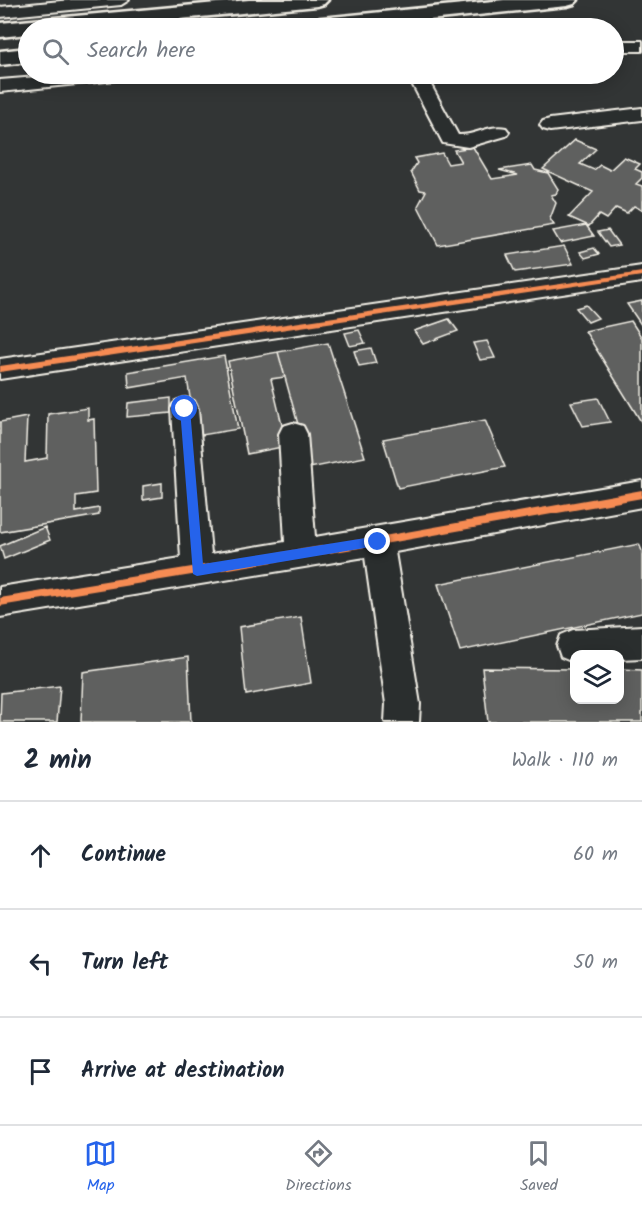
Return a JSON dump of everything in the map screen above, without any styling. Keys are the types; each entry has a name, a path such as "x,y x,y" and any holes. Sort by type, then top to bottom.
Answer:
{"highway":[{"path":"96,3 145,1 225,4 291,0"},
{"path":"127,18 318,0"},
{"path":"446,18 567,0"},
{"path":"394,18 528,5"},
{"path":"0,30 18,28"},
{"path":"0,58 18,56"}],"street":[{"path":"0,12 121,0"},
{"path":"0,86 21,84"},
{"path":"421,84 450,139 458,142 473,140 499,132"},
{"path":"550,125 642,114"},
{"path":"0,369 642,274"},
{"path":"185,409 197,570"},
{"path":"293,434 301,554"},
{"path":"0,602 639,501"},
{"path":"378,542 402,693 402,722"},
{"path":"573,646 642,642"}],"building":[{"path":"575,140 596,149 580,164 594,170 600,165 610,170 624,157 640,164 635,169 642,172 642,178 636,184 642,186 642,210 634,206 627,213 616,208 606,219 599,215 589,226 569,217 593,192 543,169"},
{"path":"473,147 492,179 518,175 499,170 532,165 535,170 548,173 558,189 556,194 551,195 556,203 550,219 554,225 438,245 418,206 426,191 420,190 411,172 417,163 414,158 442,153 448,164 461,162 454,150"},
{"path":"586,225 594,236 560,243 553,231"},
{"path":"608,230 619,245 609,247 598,232"},
{"path":"564,246 573,264 515,272 507,255"},
{"path":"594,248 599,254 585,258 580,252"},
{"path":"642,301 642,326 627,304"},
{"path":"586,305 598,318 588,322 576,308"},
{"path":"449,319 458,331 423,344 414,331"},
{"path":"631,321 642,338 642,423 585,331"},
{"path":"359,330 365,343 350,346 345,333"},
{"path":"487,341 495,358 480,360 473,343"},
{"path":"328,343 365,457 310,468 278,352"},
{"path":"371,348 376,363 359,366 354,351"},
{"path":"278,352 285,377 271,379 287,446 247,454 228,361"},
{"path":"224,356 238,429 196,436 187,378 129,388 128,372"},
{"path":"171,398 171,413 127,417 128,403"},
{"path":"598,398 610,422 583,426 571,402"},
{"path":"88,408 88,420 94,419 96,493 76,496 76,512 99,508 99,515 0,532 0,422 27,417 25,462 47,458 48,414"},
{"path":"485,420 505,467 398,488 383,439"},
{"path":"162,483 162,497 143,500 143,486"},
{"path":"45,527 50,540 4,559 0,546"},
{"path":"639,544 642,551 642,613 460,651 438,584"},
{"path":"301,617 311,683 246,695 239,627"},
{"path":"188,657 191,722 81,722 83,672"},
{"path":"482,668 570,669 570,704 624,704 624,669 642,670 642,722 488,722"},
{"path":"60,686 57,722 0,722 1,693"}],"cycle path":[{"path":"0,369 642,274"},
{"path":"0,602 378,541 642,494"}],"route":[{"path":"185,409 197,570 378,542"}]}
